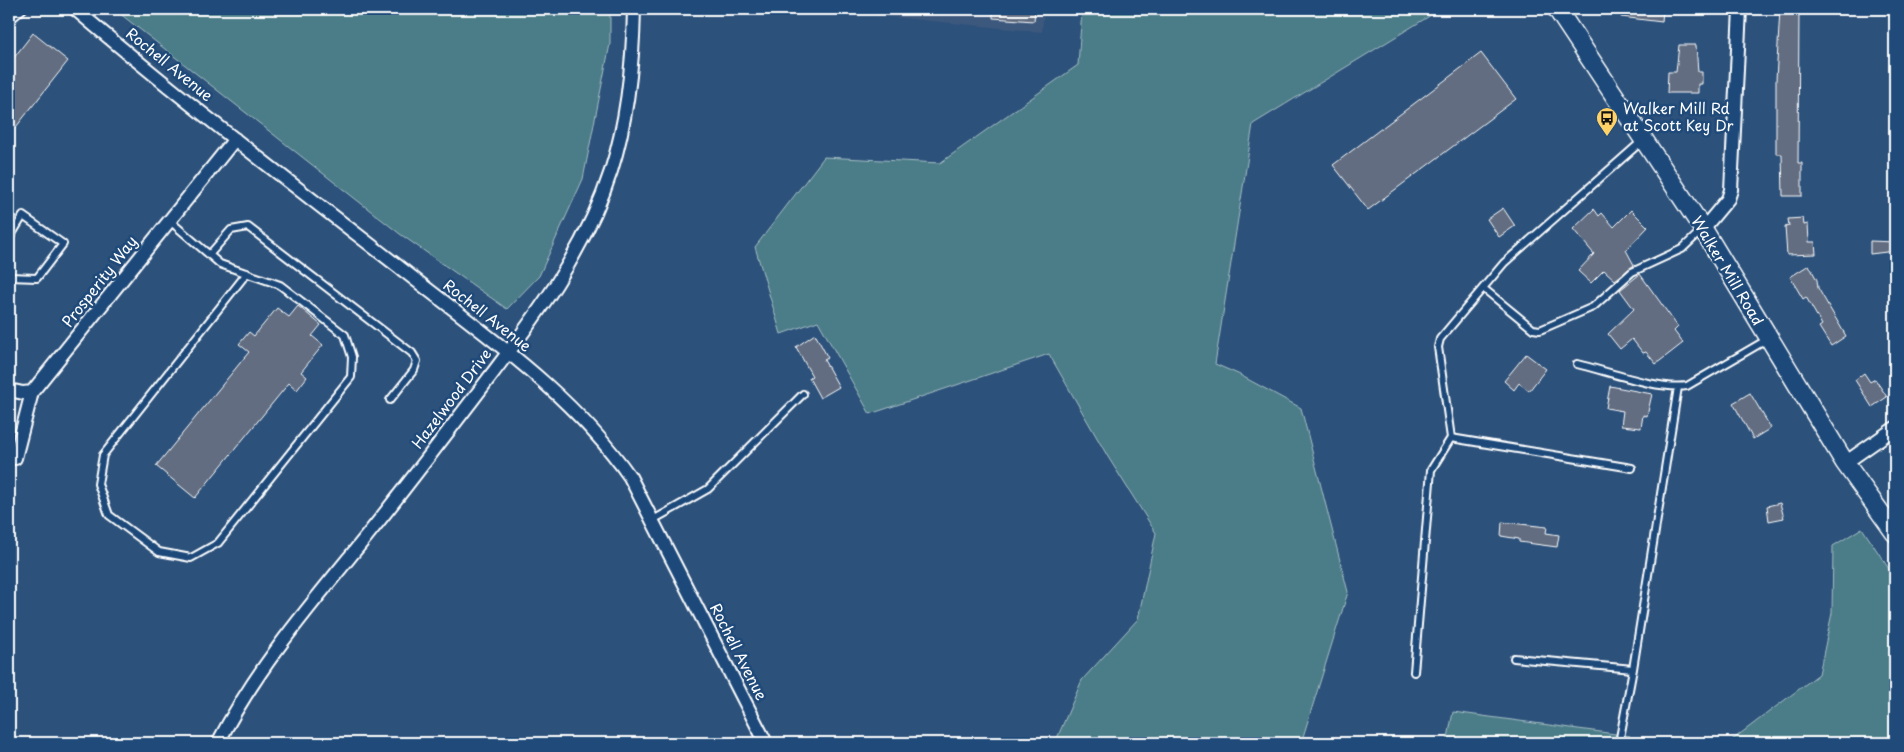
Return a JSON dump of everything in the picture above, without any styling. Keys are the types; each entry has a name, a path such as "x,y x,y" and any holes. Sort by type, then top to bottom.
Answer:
{"street":[{"name":"Rochell Avenue","path":"74,9 235,139 546,384 608,446 630,477 653,520 766,743"},
{"name":"Hazelwood Drive","path":"218,743 244,694 279,644 377,524 540,311 578,249 602,198 619,142 630,86 634,9"},
{"name":"Walker Mill Road","path":"1557,9 1703,229 1845,463 1895,533"},
{"path":"1703,229 1728,199 1731,190 1740,9"},
{"name":"Prosperity Way","path":"12,461 32,392 235,139"},
{"path":"9,390 23,393 32,392"},
{"path":"1845,463 1895,428"}],"lane":[{"path":"9,20 23,9"},
{"path":"1414,672 1430,470 1451,438 1438,347 1440,339 1504,263 1643,140"},
{"path":"9,239 23,216 63,244 37,278 9,277"},
{"path":"170,221 220,264 247,273 280,285 345,335 352,357 351,377 218,543 191,558 159,552 109,515 98,484 103,455 247,273"},
{"path":"209,255 231,230 248,227 412,353 417,361 414,370 390,400"},
{"path":"1483,288 1533,329 1540,330 1593,307 1632,272 1682,249 1703,229"},
{"path":"1577,364 1663,386 1686,386 1768,339"},
{"path":"1619,743 1633,669 1678,387"},
{"path":"653,520 708,489 803,394"},
{"path":"1451,438 1632,468"},
{"path":"1514,658 1633,669"}],"shaded area":[{"path":"811,9 1044,9 1042,32"}],"green space":[{"path":"114,9 610,9 610,44 583,179 539,276 507,309 400,234"},
{"path":"1082,9 1441,9 1253,124 1215,364 1238,374 1301,408 1348,592 1302,740 1304,743 1055,743 1082,680 1138,619 1156,533 1108,457 1049,354 870,414 818,321 781,334 755,247 824,157 940,163 1078,65"},
{"path":"1862,528 1895,578 1895,743 1728,743 1819,674 1832,613 1833,546"},
{"path":"1453,712 1630,736 1627,743 1447,743"}],"building":[{"path":"993,9 1035,9 1034,21 993,18"},
{"path":"1621,9 1663,9 1662,22 1621,17"},
{"path":"1780,9 1799,9 1798,163 1802,163 1802,196 1783,196 1782,154 1776,154 1776,80"},
{"path":"33,33 68,61 9,136 9,64"},
{"path":"1679,45 1696,45 1698,72 1702,72 1702,84 1698,84 1698,93 1667,93 1668,72 1676,72"},
{"path":"1481,53 1516,99 1368,210 1333,165"},
{"path":"1503,208 1515,226 1499,237 1487,219"},
{"path":"1594,209 1599,216 1602,213 1614,227 1631,210 1648,227 1626,250 1634,265 1615,280 1604,270 1591,283 1578,271 1594,254 1573,229"},
{"path":"1803,218 1804,225 1808,224 1809,242 1815,242 1816,254 1787,255 1785,227 1789,226 1788,219"},
{"path":"1870,241 1895,242 1895,251 1870,254"},
{"path":"1809,265 1817,280 1818,288 1846,336 1831,346 1819,327 1822,325 1806,297 1803,299 1790,277"},
{"path":"1640,274 1678,327 1674,331 1683,343 1656,364 1646,352 1643,353 1632,339 1620,349 1608,334 1634,309 1620,290"},
{"path":"298,306 321,325 312,336 323,345 301,372 307,377 297,390 289,383 195,498 156,466 249,352 239,344 249,332 254,336 277,308 289,317"},
{"path":"815,334 828,358 824,360 839,387 820,398 809,378 812,376 796,347"},
{"path":"1526,354 1546,369 1529,391 1519,383 1514,390 1504,381"},
{"path":"1864,373 1870,382 1875,379 1887,397 1872,407 1855,380"},
{"path":"1610,386 1652,394 1647,416 1643,415 1641,428 1621,426 1623,411 1606,408"},
{"path":"1750,393 1771,428 1753,439 1733,403"},
{"path":"1780,503 1784,518 1769,521 1767,506"},
{"path":"1502,522 1547,527 1546,533 1559,535 1557,547 1519,542 1519,539 1501,536"}],"place":[{"name":"Walker Mill Rd at Scott Key Dr","path":"1607,137"}]}
